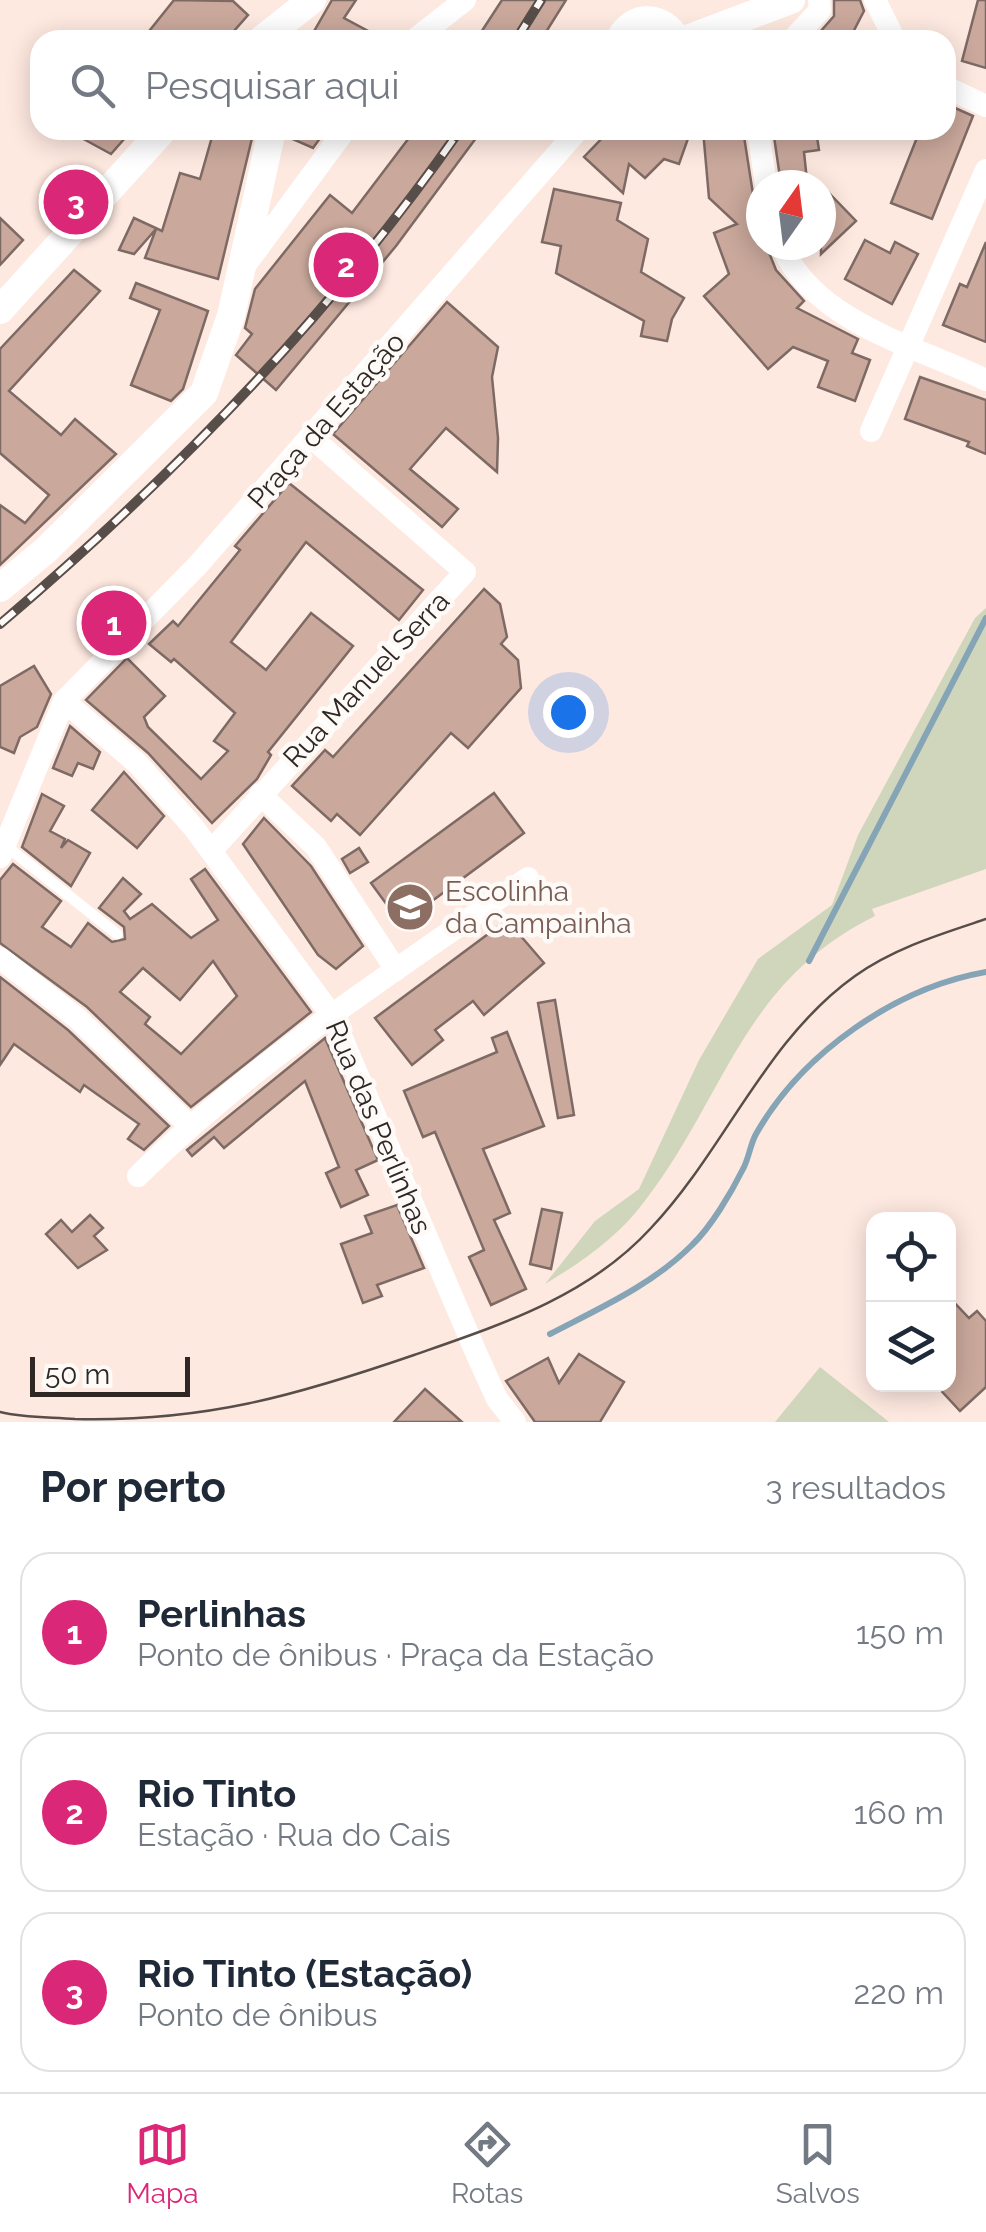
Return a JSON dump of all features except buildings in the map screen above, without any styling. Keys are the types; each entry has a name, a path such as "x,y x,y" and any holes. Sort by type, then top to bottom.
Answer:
{"street":[{"path":"427,30 465,0"},
{"path":"625,30 661,20 792,0"},
{"path":"801,30 820,10 819,0"},
{"path":"874,0 890,30"},
{"path":"275,30 298,14"},
{"path":"956,92 986,106"},
{"path":"0,310 154,140"},
{"path":"0,588 46,550 204,392 231,316 270,140"},
{"path":"242,270 338,140"},
{"name":"Praça da Estação","path":"64,702 197,566 569,140"},
{"path":"759,140 764,170"},
{"path":"870,430 986,170"},
{"path":"791,260 837,312 986,380"},
{"name":"Rua Manuel Serra","path":"212,850 465,572 311,437"},
{"path":"2,851 64,702"},
{"name":"Rua das Perlinhas","path":"64,702 138,764 212,850 333,1017 477,1355 497,1399 515,1422"},
{"path":"260,794 316,847 396,970"},
{"path":"138,1176 189,1125 396,970 528,878"},
{"path":"0,958 78,1020 189,1125"}],"lane":[{"path":"2,851 117,934"}],"green space":[{"path":"986,608 986,869 872,909 875,916 830,943 794,974 740,1044 672,1162 644,1202 599,1248 545,1284 595,1221 639,1189 699,1060 758,959 832,905 858,835 975,618"},
{"path":"820,1367 889,1422 775,1422"}],"waterway":[{"path":"809,961 986,618"},
{"path":"550,1334 643,1284 692,1245 727,1199 756,1134 775,1104 825,1051 885,1009 952,980 986,972"}],"tram line":[{"path":"0,1412 122,1419 248,1404 371,1370 541,1306 599,1273 651,1228 701,1165 770,1063 823,1002 886,957 986,919"}],"railway":[{"path":"522,30 541,0"},
{"path":"0,624 126,512 246,392 358,265 453,140"}],"place":[{"name":"Rio Tinto (Estação)","path":"76,202"},
{"name":"Rio Tinto","path":"346,265"},
{"name":"Perlinhas","path":"114,623"},
{"name":"Escolinha da Campainha","path":"410,907"}]}
